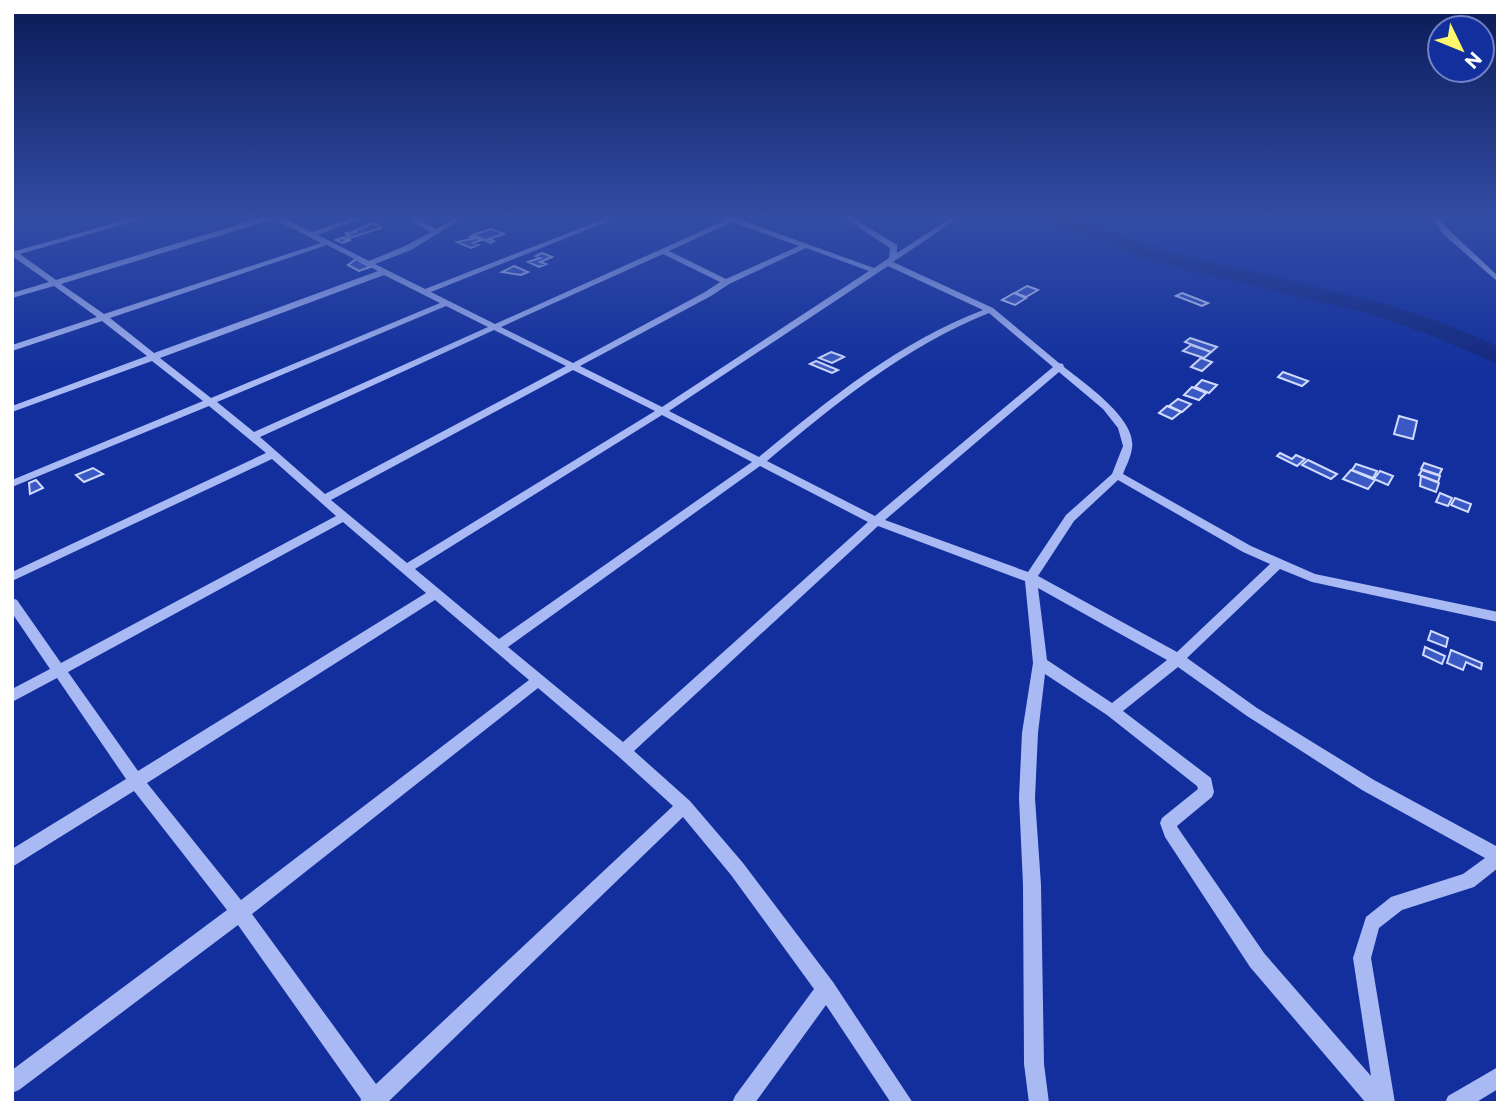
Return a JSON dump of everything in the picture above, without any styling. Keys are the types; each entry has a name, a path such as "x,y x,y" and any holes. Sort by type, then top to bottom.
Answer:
{"street":[{"path":"34,269 104,318 253,436 344,517 623,751 684,806 737,869 826,989 903,1103"},
{"path":"12,296 102,269"},
{"path":"12,348 250,269"},
{"path":"378,269 876,521 1031,578 1178,659 1252,712 1368,785 1498,856 1468,881 1397,904 1373,923 1362,958 1385,1103"},
{"path":"424,292 483,269"},
{"path":"253,436 622,269"},
{"path":"700,269 726,282"},
{"path":"324,499 754,269"},
{"path":"406,569 662,411 877,269"},
{"path":"896,269 990,310 1106,407 1123,427 1128,446 1117,475 1070,518 1031,578 1040,663 1030,733 1027,798 1032,885 1034,1064 1039,1103"},
{"path":"12,409 384,272"},
{"path":"12,484 446,303"},
{"path":"498,647 760,461 819,412 881,368 959,322 990,310"},
{"path":"623,751 876,521 1060,366"},
{"path":"12,577 273,454"},
{"path":"1117,475 1278,564 1326,582 1498,617"},
{"path":"12,696 344,517"},
{"path":"1112,711 1178,659 1278,564"},
{"path":"12,859 436,593"},
{"path":"12,603 137,782 240,912 374,1101 684,806"},
{"path":"1040,663 1112,711 1205,783 1206,792 1168,823 1171,832 1257,960 1380,1103"},
{"path":"12,1083 240,912 539,680"},
{"path":"741,1103 826,989"},
{"path":"1455,1103 1498,1077"}],"building":[{"path":"521,269 528,272 521,275 502,272"},
{"path":"1027,286 1038,290 1026,297 1015,293"},
{"path":"1014,293 1026,298 1015,305 1002,300"},
{"path":"1182,293 1208,303 1202,306 1176,296"},
{"path":"1190,338 1217,347 1211,352 1185,342"},
{"path":"1191,345 1211,352 1204,358 1183,351"},
{"path":"831,352 844,357 832,363 819,358"},
{"path":"1201,358 1212,362 1202,371 1191,367"},
{"path":"816,361 838,370 832,373 810,364"},
{"path":"1283,372 1308,381 1302,386 1278,377"},
{"path":"1202,380 1217,385 1209,393 1195,387"},
{"path":"1192,387 1206,393 1199,400 1184,395"},
{"path":"1178,399 1191,404 1182,412 1169,406"},
{"path":"1167,406 1181,412 1172,419 1159,413"},
{"path":"1399,416 1417,421 1413,439 1394,434"},
{"path":"1280,453 1292,459 1296,455 1305,459 1297,466 1277,456"},
{"path":"1308,460 1337,474 1331,479 1302,465"},
{"path":"1424,463 1442,469 1439,475 1421,469"},
{"path":"1356,464 1377,471 1373,478 1352,470"},
{"path":"93,468 103,474 84,482 76,475"},
{"path":"1351,470 1375,480 1368,489 1343,479"},
{"path":"1422,470 1440,476 1438,482 1419,475"},
{"path":"1380,471 1393,476 1388,485 1374,479"},
{"path":"1421,476 1439,483 1436,492 1420,486"},
{"path":"36,480 43,488 30,494 29,483"},
{"path":"1440,493 1452,498 1448,506 1436,502"},
{"path":"1455,498 1471,504 1468,512 1451,505"},
{"path":"1431,631 1448,638 1446,647 1428,640"},
{"path":"1425,647 1445,656 1442,664 1423,655"},
{"path":"1451,650 1482,663 1481,669 1466,662 1463,670 1447,663"}],"waterway":[{"path":"1212,269 1374,308 1444,332 1498,356"}]}
